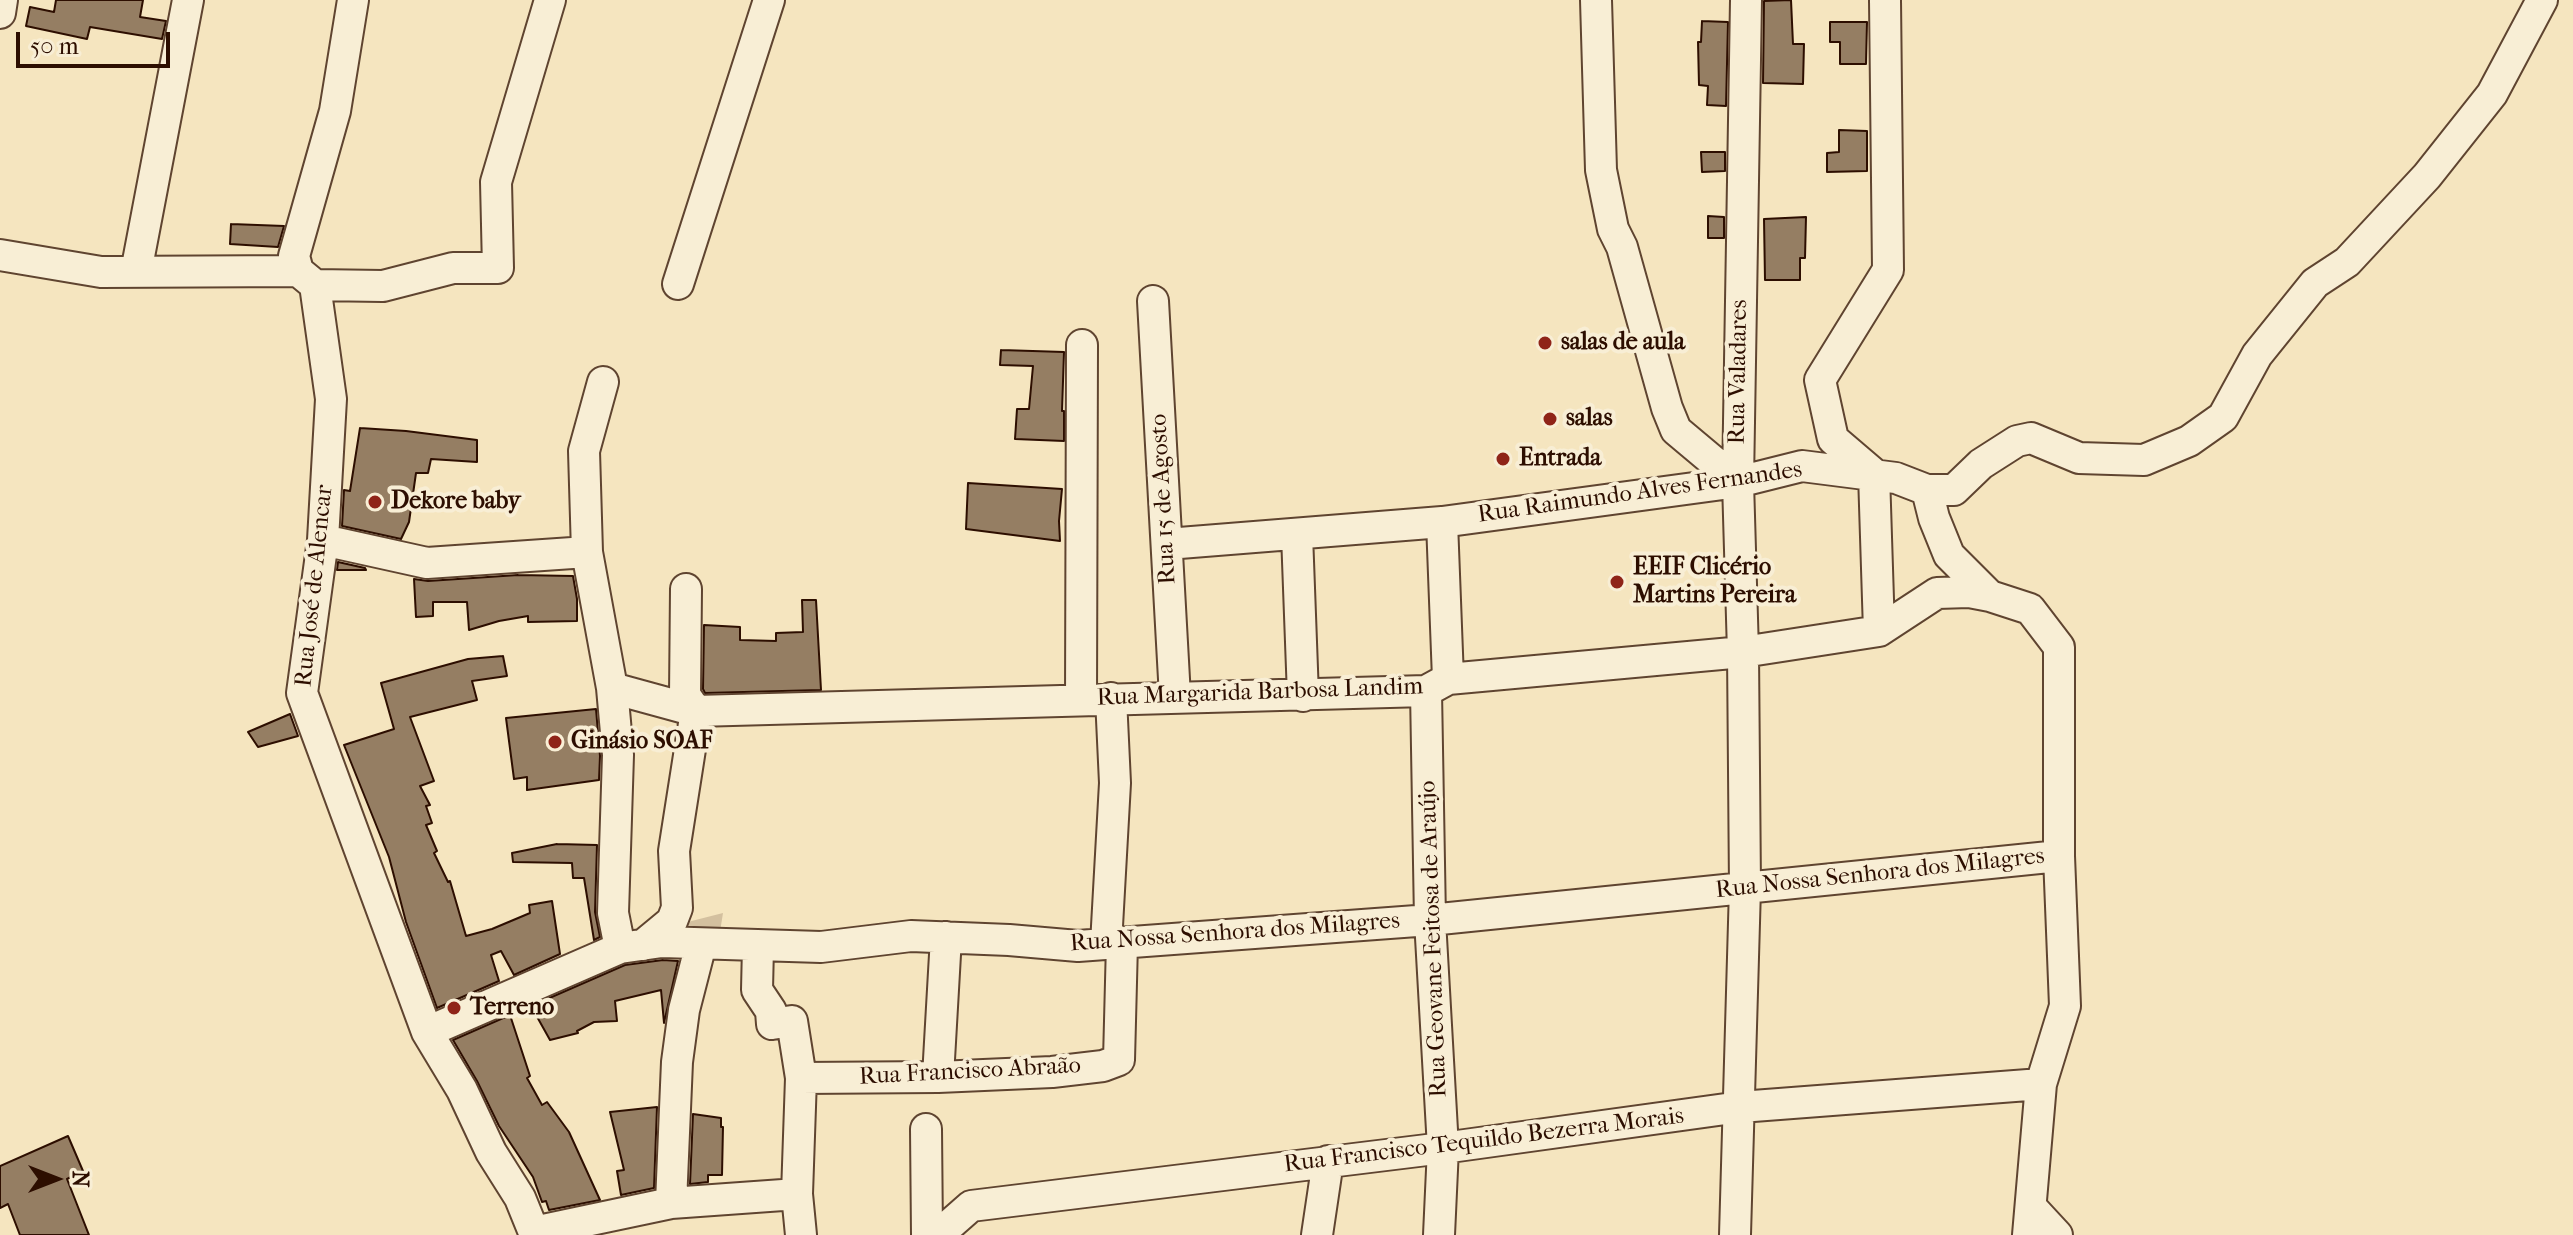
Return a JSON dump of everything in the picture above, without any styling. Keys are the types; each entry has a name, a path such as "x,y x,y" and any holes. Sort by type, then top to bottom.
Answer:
{"street":[{"path":"0,13 2,0"},
{"path":"138,264 188,0"},
{"name":"Rua José de Alencar","path":"353,0 335,111 302,270 331,399 323,540 302,693 427,1032 462,1090 491,1152 520,1198 535,1233"},
{"path":"0,237 95,252 138,264 302,270 383,286 453,268 498,268 496,182 550,0"},
{"path":"678,284 769,0"},
{"path":"1596,0 1601,170 1613,229 1622,247 1667,408 1676,430 1738,482"},
{"name":"Rua Valadares","path":"1735,1235 1745,888 1738,482 1746,0"},
{"path":"1879,631 1874,474 1833,439 1820,380 1888,270 1885,0"},
{"path":"2057,1235 2030,1222 2041,1084 2065,1006 2059,856 2059,647 2030,609 1990,596 1949,555 1927,490 1954,490 1981,464 2017,441 2031,438 2079,458 2144,460 2189,441 2223,417 2257,355 2315,283 2347,262 2427,176 2492,94 2542,0"},
{"path":"0,255 101,272 138,264"},
{"name":"Rua 15 de Agosto","path":"1153,301 1175,697"},
{"path":"1081,700 1082,345"},
{"path":"603,382 584,451 587,552 612,688 618,755 613,913 631,946 672,921 677,908 674,851 696,711 685,695 686,589"},
{"name":"Rua Raimundo Alves Fernandes","path":"1167,544 1442,522 1738,482 1802,466 1896,478 1927,490"},
{"name":"Rua Geovane Feitosa de Araújo","path":"1439,1235 1443,1148 1430,920 1442,522"},
{"path":"1297,534 1303,696"},
{"path":"323,540 427,563 587,552"},
{"name":"Rua Margarida Barbosa Landim","path":"612,688 696,711 1111,698 1303,696 1743,652 1879,631 1937,593 1969,592 1990,596"},
{"path":"1111,698 1115,783 1114,943"},
{"name":"Rua Nossa Senhora dos Milagres","path":"427,1032 631,946 662,942 821,947 911,936 1078,946 1430,920 2059,856"},
{"path":"938,1077 946,937"},
{"name":"Rua Francisco Abraão","path":"801,1078 1052,1072 1103,1066 1119,1060 1121,1041 1114,943"},
{"path":"671,1203 677,1062 684,1010 701,944"},
{"path":"758,946 757,990 771,1011 772,1024 792,1021 801,1078 797,1194 801,1235"},
{"name":"Rua Francisco Tequildo Bezerra Morais","path":"938,1235 971,1206 1443,1148 1740,1107 2041,1084"},
{"path":"926,1129 927,1235"},
{"path":"1317,1235 1328,1161"},
{"path":"535,1233 671,1203 797,1194"}],"shaded area":[{"path":"723,913 719,938 668,927"}],"building":[{"path":"56,0 143,0 140,17 166,21 162,39 90,27 87,39 26,26 30,7 54,12"},
{"path":"1791,0 1793,44 1804,44 1803,84 1763,83 1764,1"},
{"path":"1702,21 1728,22 1726,106 1707,105 1708,86 1699,85 1698,42 1701,42"},
{"path":"1830,22 1867,22 1866,64 1840,64 1840,42 1830,42"},
{"path":"1839,130 1867,131 1867,171 1827,172 1827,153 1839,152"},
{"path":"1701,152 1725,152 1725,171 1702,172"},
{"path":"1708,216 1724,217 1724,238 1708,238"},
{"path":"1806,217 1805,258 1800,258 1800,280 1765,280 1764,219"},
{"path":"231,224 284,226 278,247 230,244"},
{"path":"1001,350 1064,352 1064,441 1015,439 1017,409 1029,409 1033,366 1000,365"},
{"path":"360,428 477,440 477,462 431,459 428,473 416,473 409,522 401,539 342,526 344,490 350,491"},
{"path":"968,483 1062,489 1060,541 966,529"},
{"path":"338,562 365,568 366,570 337,570"},
{"path":"518,575 573,576 577,621 528,622 528,616 469,630 467,602 433,602 433,616 416,617 414,579 428,581"},
{"path":"802,600 816,600 821,690 705,693 704,625 740,627 740,640 776,641 776,633 803,632"},
{"path":"503,656 507,676 472,681 477,700 410,717 434,781 420,786 430,805 426,806 432,823 426,825 437,851 434,853 450,881 466,936 530,913 529,905 552,901 560,954 514,975 501,951 491,955 499,981 437,1008 406,922 389,857 344,745 394,729 381,683 468,659"},
{"name":"Ginásio SOAF","path":"596,709 599,780 527,790 527,777 514,779 506,718"},
{"path":"290,714 298,736 258,747 248,732"},
{"path":"557,844 597,845 595,912 600,937 594,940 584,878 573,878 572,863 513,862 512,853"},
{"path":"678,961 664,1023 661,990 615,1001 617,1021 594,1022 578,1033 550,1040 531,1006 625,965"},
{"path":"510,1015 530,1076 527,1078 542,1105 547,1102 569,1132 600,1200 549,1210 453,1040"},
{"path":"657,1107 654,1188 621,1195 617,1171 624,1170 610,1112"},
{"path":"693,1114 721,1118 722,1175 708,1175 708,1182 690,1184"},
{"path":"68,1136 83,1171 67,1179 89,1235 20,1235 8,1204 0,1208 0,1166"}],"place":[{"name":"salas de aula","path":"1545,343"},
{"name":"salas","path":"1550,419"},
{"name":"Entrada","path":"1503,459"},
{"name":"Dekore baby","path":"375,502"},
{"name":"EEIF Clicério Martins Pereira","path":"1617,582"},
{"name":"Ginásio SOAF","path":"555,742"},
{"name":"Terreno","path":"454,1008"}]}
